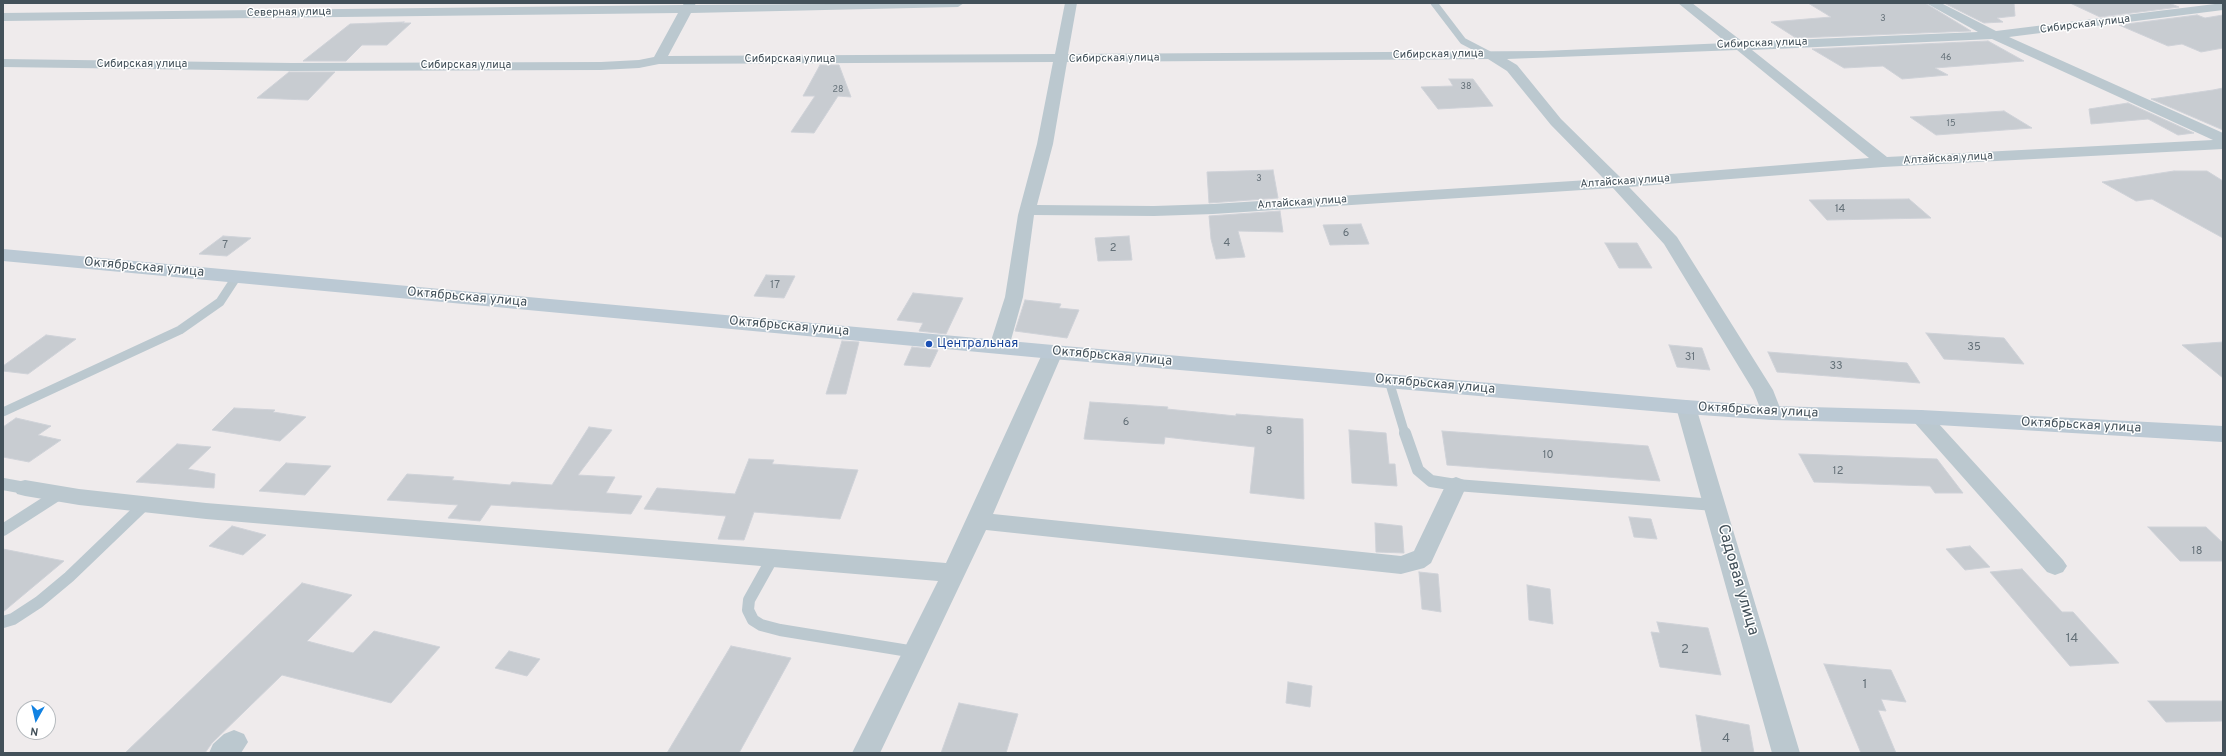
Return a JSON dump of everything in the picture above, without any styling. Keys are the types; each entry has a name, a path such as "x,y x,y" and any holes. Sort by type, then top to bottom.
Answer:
{"street":[{"name":"Северная улица","path":"3,17 958,3"},
{"path":"999,347 1014,297 1027,210 1046,144 1071,3"},
{"path":"1684,3 1883,162"},
{"path":"1932,3 1994,35 2223,140"},
{"path":"659,60 688,6"},
{"name":"Сибирская улица","path":"3,63 292,67 601,66 640,64 659,60 1061,59 1488,54 1543,55 1738,45 1994,35 2132,19 2223,6"},
{"path":"1488,54 1498,58 1512,68 1556,122 1617,183 1670,241 1762,390 1772,413"},
{"name":"Алтайская улица","path":"1027,210 1154,211 1213,209 1617,183 1883,162 2223,144"},
{"name":"Октябрьская улица","path":"3,254 1053,352 1686,407 1772,413 1921,417 2223,434"},
{"path":"866,753 979,521 1053,352"},
{"name":"Садовая улица","path":"1686,407 1786,753"},
{"path":"1921,417 2055,566"},
{"path":"14,486 60,494 144,505 953,573"},
{"path":"979,521 1409,564 1423,557 1456,486"}],"lane":[{"path":"1434,3 1463,41 1488,54"},
{"path":"3,412 180,330 220,302 237,276"},
{"path":"1389,381 1418,470 1431,481 1456,486 1715,505"},
{"path":"3,530 60,494"},
{"path":"3,622 13,619 39,602 69,577 144,505"},
{"path":"773,557 749,600 748,610 753,620 761,625 780,630 915,652"}],"building":[{"path":"1808,3 1925,3 1971,31 1796,38 1771,22 1831,17"},
{"path":"1944,3 2014,3 2015,16 1997,18 2003,22 1984,23"},
{"path":"2070,3 2169,3 2179,7 2100,17"},
{"path":"2197,15 2205,18 2223,15 2223,48 2201,52 2182,44 2168,46 2119,25"},
{"path":"404,22 402,23 411,23 387,45 362,45 346,61 303,61 350,24"},
{"path":"1988,41 2024,61 1935,68 1948,75 1902,79 1883,66 1844,68 1812,49"},
{"path":"820,65 839,65 851,97 838,96 814,133 791,132 815,96 803,96"},
{"path":"289,72 335,72 308,100 257,98"},
{"path":"1449,79 1473,79 1493,106 1438,109 1421,87 1453,86"},
{"path":"2223,88 2223,130 2151,99 2213,90"},
{"path":"2128,103 2194,133 2178,135 2148,119 2091,124 2089,109"},
{"path":"2004,111 2032,128 1936,135 1910,117"},
{"path":"1273,170 1278,198 1209,203 1207,172"},
{"path":"2174,171 2207,171 2223,181 2223,238 2152,199 2136,201 2102,182"},
{"path":"1909,199 1931,218 1827,220 1809,200"},
{"path":"1280,211 1283,232 1238,231 1245,257 1216,259 1211,239 1209,216"},
{"path":"1361,224 1369,244 1330,245 1323,225"},
{"path":"223,236 251,238 227,256 199,254"},
{"path":"1129,236 1132,260 1098,261 1095,238"},
{"path":"1605,243 1637,243 1652,268 1619,268"},
{"path":"766,275 795,276 784,298 754,296"},
{"path":"913,293 963,298 946,334 919,331 923,323 897,320"},
{"path":"1025,300 1061,304 1059,308 1079,310 1067,338 1015,331"},
{"path":"1926,333 2004,338 2024,364 1944,359"},
{"path":"46,335 76,339 28,374 3,371 3,366"},
{"path":"842,341 859,342 846,394 826,394"},
{"path":"2223,342 2223,378 2182,345"},
{"path":"1669,345 1702,348 1710,370 1677,367"},
{"path":"912,347 938,350 930,367 904,365"},
{"path":"1768,352 1907,363 1920,383 1777,372"},
{"path":"1090,402 1168,407 1167,409 1236,416 1236,414 1303,419 1304,499 1250,493 1255,447 1165,437 1164,444 1084,439"},
{"path":"234,408 275,410 273,412 306,417 280,441 212,430"},
{"path":"16,418 51,426 38,435 61,440 29,462 3,457 3,427"},
{"path":"589,427 612,430 578,475 615,477 606,493 642,496 631,514 491,505 480,521 448,518 458,505 387,500 407,474 454,477 452,480 510,485 512,482 552,485"},
{"path":"1349,430 1386,433 1389,464 1395,464 1397,486 1352,483"},
{"path":"1442,431 1648,446 1660,481 1447,465"},
{"path":"177,444 211,447 188,469 215,474 214,488 136,482"},
{"path":"1799,454 1937,459 1963,493 1935,493 1930,486 1814,482"},
{"path":"749,459 774,460 772,464 858,470 840,519 754,512 744,540 718,539 726,516 644,509 657,488 735,494"},
{"path":"286,463 331,466 305,495 259,491"},
{"path":"1629,517 1651,519 1657,539 1634,537"},
{"path":"1375,523 1402,526 1404,553 1376,552"},
{"path":"232,526 266,535 243,555 209,546"},
{"path":"2148,527 2206,527 2223,543 2223,561 2180,561"},
{"path":"1970,546 1990,567 1965,570 1946,549"},
{"path":"3,549 64,561 3,612"},
{"path":"2022,569 2062,612 2073,612 2119,663 2070,666 1990,572"},
{"path":"1419,572 1438,574 1441,612 1422,609"},
{"path":"302,583 352,595 307,641 353,653 374,631 440,647 391,703 282,675 212,743 205,753 125,753"},
{"path":"1527,585 1550,589 1553,624 1529,620"},
{"path":"1657,622 1708,628 1721,675 1660,667 1651,632 1660,633"},
{"path":"731,646 791,658 739,753 667,753"},
{"path":"509,651 540,659 527,676 495,668"},
{"path":"1824,664 1891,670 1906,702 1881,699 1886,711 1878,710 1896,753 1861,753"},
{"path":"1288,682 1312,686 1310,707 1286,703"},
{"path":"2148,701 2223,701 2223,721 2166,722"},
{"path":"959,703 1018,714 1006,753 941,753"},
{"path":"1696,715 1749,725 1754,753 1702,753"}],"place":[{"name":"Центральная","path":"929,344"}]}
